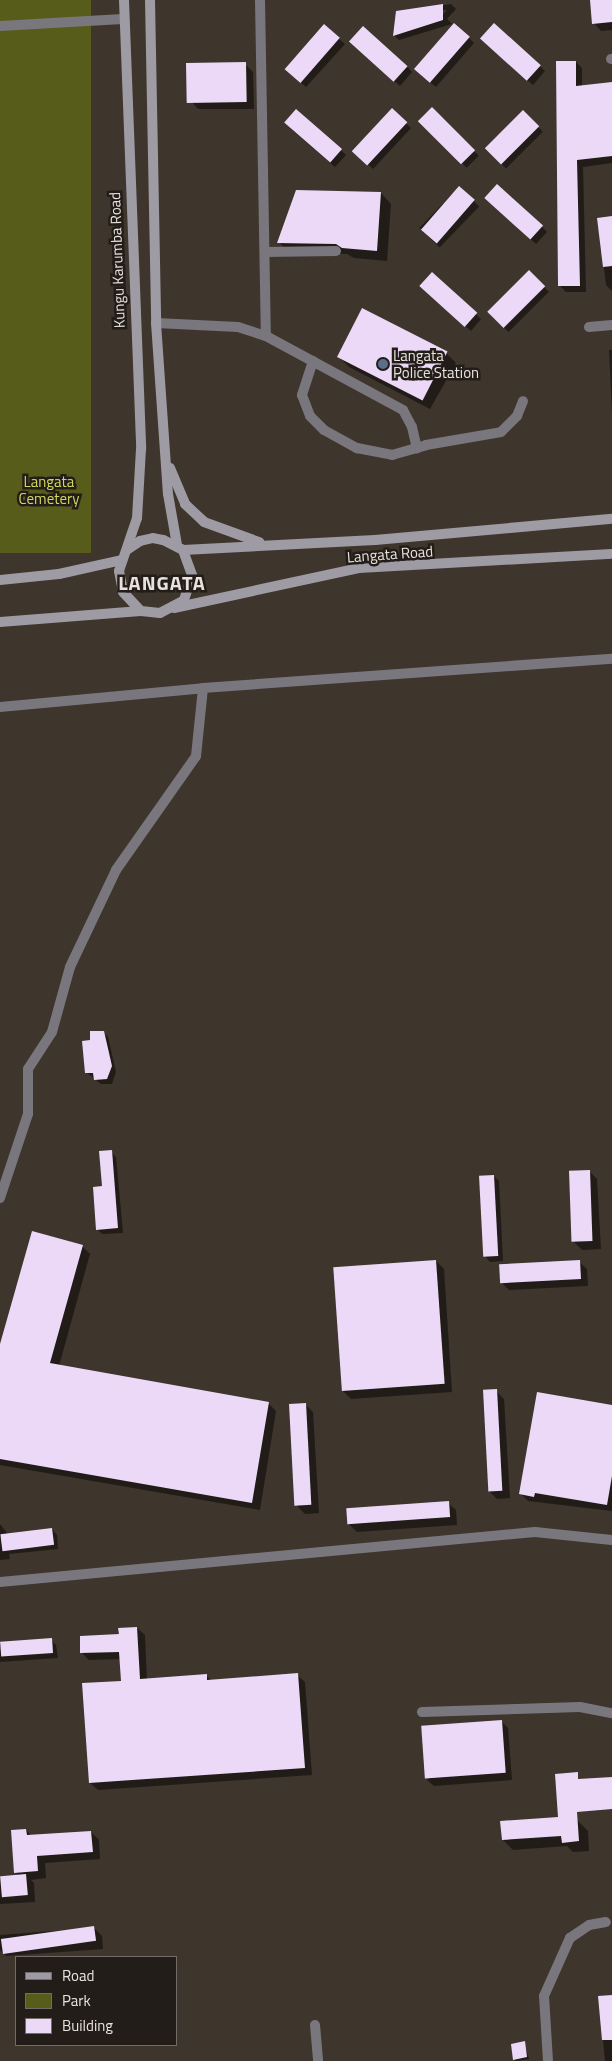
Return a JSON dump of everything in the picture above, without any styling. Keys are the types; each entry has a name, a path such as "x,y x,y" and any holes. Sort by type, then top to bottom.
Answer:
{"main road":[{"name":"Kungu Karumba Road","path":"124,0 123,19 141,449 136,518 128,550"},
{"path":"0,622 141,611 160,614 174,608 184,600 190,588 190,562 180,547 168,494 168,463 156,323 150,0"},
{"path":"168,463 185,504 204,522 264,543"},
{"name":"Langata Road","path":"180,547 375,540 612,519"},
{"path":"141,611 130,601 120,582 122,560 128,550 140,541 152,538 180,547"},
{"name":"Langata Road","path":"174,608 359,568 612,554"},
{"path":"0,580 60,574 122,560"}],"lane":[{"path":"260,0 266,336"},
{"path":"0,26 123,19"},
{"path":"265,252 336,251"},
{"path":"156,323 238,328 266,336 403,410 412,427 417,448"},
{"path":"589,326 612,325"},
{"path":"313,361 302,395 310,416 324,430 357,448 392,455 417,448 501,432 517,416 523,401"},
{"path":"0,707 203,688 612,659"},
{"path":"0,1198 28,1114 28,1069 52,1032 70,967 116,870 196,756 203,688"},
{"path":"0,1582 535,1532 612,1540"},
{"path":"422,1712 580,1707 612,1713"},
{"path":"548,2061 543,2017 548,1987 570,1938 589,1925 606,1922"},
{"path":"315,2025 318,2061"}],"green space":[{"name":"Langata Cemetery","path":"0,0 91,0 91,553 0,553"}],"building":[{"path":"590,0 612,0 612,22 592,24"},
{"path":"443,4 443,20 393,36 396,11"},
{"path":"454,23 470,37 430,83 414,69"},
{"path":"494,23 541,65 527,81 480,39"},
{"path":"324,24 340,38 300,83 285,69"},
{"path":"363,26 408,66 394,82 349,42"},
{"path":"556,61 576,61 576,86 612,82 612,156 577,160 580,286 558,286"},
{"path":"246,62 247,102 187,103 186,63"},
{"path":"432,107 475,150 461,164 418,121"},
{"path":"392,108 407,122 367,165 352,151"},
{"path":"296,109 342,149 330,163 284,123"},
{"path":"523,110 539,126 501,164 485,148"},
{"path":"497,184 543,225 530,240 484,198"},
{"path":"459,186 475,200 437,244 421,230"},
{"path":"296,190 381,192 377,251 342,248 336,244 277,243"},
{"path":"612,216 612,266 603,267 597,218"},
{"path":"529,270 545,286 504,328 487,312"},
{"path":"432,272 477,313 465,327 419,286"},
{"path":"362,308 448,352 423,401 337,357"},
{"path":"90,1031 104,1031 112,1066 107,1079 94,1080 93,1073 85,1073 82,1041 90,1040"},
{"path":"112,1150 118,1228 96,1230 93,1187 102,1186 99,1151"},
{"path":"590,1170 592,1241 571,1242 569,1171"},
{"path":"494,1175 498,1256 483,1257 479,1176"},
{"path":"32,1231 83,1245 50,1363 269,1402 252,1503 0,1459 0,1344"},
{"path":"436,1260 445,1384 342,1391 333,1267"},
{"path":"580,1260 581,1279 500,1283 499,1264"},
{"path":"497,1389 502,1491 488,1492 483,1390"},
{"path":"537,1392 612,1405 612,1476 607,1505 535,1493 534,1497 519,1494"},
{"path":"306,1403 311,1505 294,1506 289,1404"},
{"path":"449,1501 450,1517 347,1524 346,1508"},
{"path":"52,1528 54,1545 2,1551 0,1534"},
{"path":"137,1627 140,1679 207,1674 207,1680 298,1673 305,1768 89,1783 82,1683 121,1681 119,1652 80,1653 80,1636 119,1634 118,1628"},
{"path":"52,1638 53,1653 1,1657 0,1642"},
{"path":"502,1720 506,1773 425,1779 421,1726"},
{"path":"578,1772 578,1779 612,1777 612,1809 577,1812 579,1841 562,1843 561,1836 502,1840 500,1821 558,1817 555,1774"},
{"path":"26,1829 27,1835 91,1831 93,1852 37,1856 38,1871 14,1873 11,1830"},
{"path":"26,1874 28,1895 2,1897 0,1876"},
{"path":"94,1926 96,1941 3,1954 1,1939"},
{"path":"612,1995 612,2040 602,2040 598,1996"},
{"path":"525,2041 527,2057 513,2060 511,2044"}],"place":[{"name":"Langata Police Station","path":"383,364"}],"district":[{"name":"LANGATA","path":"162,582"}]}
